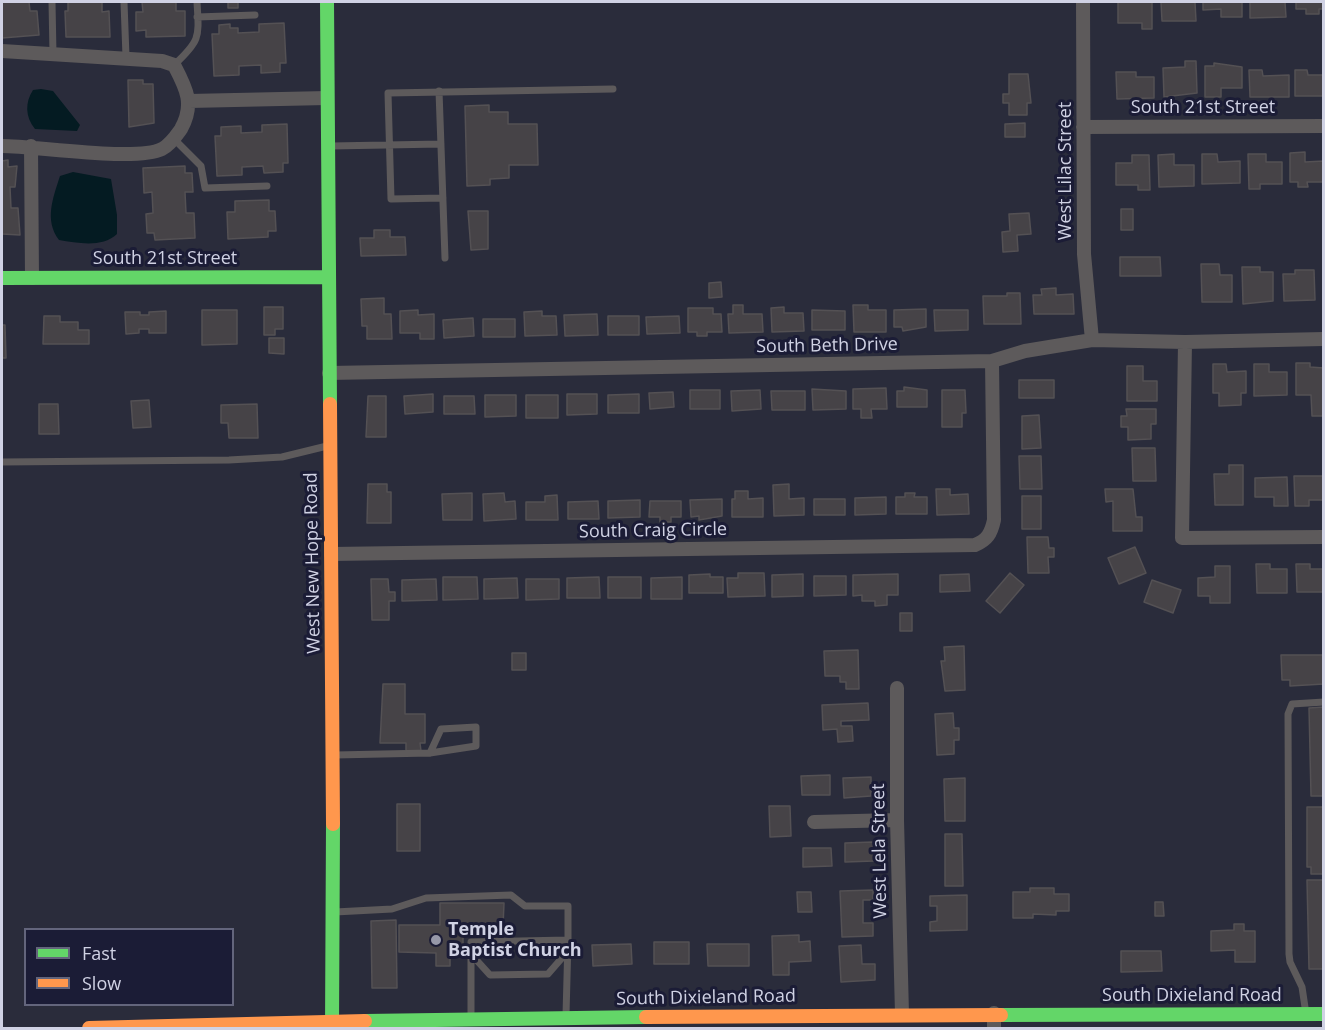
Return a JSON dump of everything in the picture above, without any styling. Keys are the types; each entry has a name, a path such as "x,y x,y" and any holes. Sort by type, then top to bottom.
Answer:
{"main road":[{"name":"West New Hope Road","path":"327,2 334,912 332,1024"},
{"name":"South 21st Street","path":"2,278 329,277"},
{"name":"South Dixieland Road","path":"89,1029 332,1024 471,1018 501,1023 566,1018 861,1018 902,1014 1323,1014"}],"street":[{"name":"West Lilac Street","path":"1083,2 1084,254 1092,340"},
{"path":"2,51 162,61 174,65 189,93 189,115 174,139 161,149 132,153 2,146"},
{"path":"189,101 327,98"},
{"name":"South 21st Street","path":"1083,127 1323,126"},
{"path":"31,146 32,278"},
{"name":"South Beth Drive","path":"329,374 992,361 1025,351 1092,340 1185,342 1323,339"},
{"path":"1185,342 1182,538 1323,537"},
{"name":"South Craig Circle","path":"331,554 975,545 985,541 991,532 994,520 992,361"},
{"name":"West Lela Street","path":"897,688 897,820 902,1014"},
{"path":"814,822 897,820"},
{"path":"994,1013 994,1029"}],"lane":[{"path":"51,2 53,54"},
{"path":"124,2 126,57"},
{"path":"174,65 190,50 199,34 196,2"},
{"path":"197,17 255,15"},
{"path":"443,198 392,199 388,93 613,88"},
{"path":"439,91 445,258"},
{"path":"174,139 201,166 205,188 267,186"},
{"path":"328,146 441,144"},
{"path":"2,462 239,460 282,457 330,446"},
{"path":"1306,1014 1302,987 1290,962 1288,714 1292,704 1297,702 1323,702"},
{"path":"333,755 430,753 476,746 476,727 441,729 430,753"},
{"path":"334,912 392,909 426,898 511,895 525,906 568,906 566,1018"},
{"path":"471,1018 471,942 568,940"},
{"path":"471,954 490,975 548,974 567,951"}],"water":[{"path":"33,90 53,91 80,125 77,131 35,129 29,120 27,104"},
{"path":"73,172 111,179 117,215 117,234 111,238 97,243 74,242 59,240 54,232 51,209 60,176"}],"building":[{"path":"2,2 29,2 30,11 37,11 39,35 2,38"},
{"path":"68,2 102,2 102,12 109,11 110,37 66,37 65,11 68,11"},
{"path":"142,2 176,2 176,11 185,11 185,36 146,37 146,30 136,31 136,12 143,12"},
{"path":"228,2 238,2 238,8 228,8"},
{"path":"1118,2 1152,2 1152,29 1142,29 1142,23 1118,23"},
{"path":"1161,2 1195,2 1196,21 1162,21"},
{"path":"1203,2 1242,2 1242,17 1221,17 1221,9 1203,10"},
{"path":"1250,2 1285,2 1286,17 1250,18"},
{"path":"1296,2 1324,2 1324,9 1319,9 1319,14 1306,14 1306,9 1296,9"},
{"path":"284,23 286,63 280,63 280,72 261,73 261,65 239,66 239,75 214,76 212,34 219,34 219,25 230,24 230,28 238,28 238,33 259,32 259,24"},
{"path":"1185,61 1196,61 1197,93 1164,97 1163,68 1185,67"},
{"path":"1214,63 1242,67 1242,88 1221,88 1221,97 1205,97 1205,66 1214,66"},
{"path":"1249,70 1262,70 1263,76 1289,75 1289,97 1250,97"},
{"path":"1295,70 1307,70 1308,75 1324,75 1324,96 1295,96"},
{"path":"1116,72 1136,72 1136,77 1154,77 1154,98 1117,99"},
{"path":"1009,74 1028,74 1031,103 1027,103 1027,115 1009,115 1009,103 1003,103 1003,94 1009,94"},
{"path":"128,80 143,80 143,84 153,84 154,123 129,127"},
{"path":"489,105 489,112 508,112 508,124 537,124 538,165 509,165 509,178 490,179 490,185 467,186 465,106"},
{"path":"1025,123 1025,137 1005,137 1005,124"},
{"path":"287,124 288,163 283,163 283,172 264,173 263,166 242,167 242,175 217,176 215,136 221,136 221,127 241,126 241,133 262,132 262,125"},
{"path":"1305,152 1305,162 1324,161 1324,182 1307,182 1308,187 1298,187 1298,182 1290,182 1290,153"},
{"path":"1174,154 1174,165 1194,165 1194,186 1159,187 1158,155"},
{"path":"1202,154 1217,154 1218,162 1240,161 1240,183 1202,184"},
{"path":"1248,154 1266,154 1266,162 1282,162 1282,184 1260,184 1260,189 1249,189"},
{"path":"1132,155 1149,155 1150,190 1138,190 1138,185 1116,185 1116,163 1132,163"},
{"path":"8,160 8,167 17,166 15,187 10,187 11,208 18,208 20,235 2,234 2,161"},
{"path":"185,166 185,173 192,173 193,192 185,192 186,213 194,213 195,238 155,240 154,233 147,233 146,214 153,213 152,192 144,193 143,168"},
{"path":"269,200 269,211 275,211 276,231 268,231 268,237 228,239 227,212 235,212 235,201"},
{"path":"1121,209 1133,209 1133,230 1121,230"},
{"path":"468,211 488,211 488,249 471,250"},
{"path":"1029,213 1031,234 1017,235 1018,251 1003,252 1002,232 1010,231 1009,214"},
{"path":"374,230 390,230 390,237 405,237 406,255 361,256 360,238 374,238"},
{"path":"1120,257 1160,257 1161,276 1120,276"},
{"path":"1201,264 1219,264 1220,275 1232,275 1232,302 1202,302"},
{"path":"1242,267 1260,267 1260,272 1273,272 1273,301 1243,304"},
{"path":"1295,270 1314,270 1315,300 1284,301 1283,274 1295,274"},
{"path":"721,282 722,297 709,298 709,283"},
{"path":"1056,288 1056,295 1073,294 1074,314 1034,314 1033,295 1042,295 1041,289"},
{"path":"1007,293 1020,293 1021,324 984,324 983,296 1007,296"},
{"path":"384,298 384,314 391,314 392,339 367,339 367,326 362,326 361,299"},
{"path":"733,305 743,305 743,314 762,314 763,332 729,333 728,314 733,314"},
{"path":"853,305 868,305 868,310 886,310 886,332 854,332"},
{"path":"264,307 283,307 283,329 275,329 275,335 264,335"},
{"path":"784,307 784,313 803,313 804,331 772,332 771,308"},
{"path":"688,308 713,308 713,314 721,314 722,332 707,332 707,336 697,336 697,332 688,332"},
{"path":"926,309 926,327 903,331 902,327 894,327 894,310"},
{"path":"202,310 237,310 237,344 202,345"},
{"path":"418,310 418,315 434,314 434,339 420,339 420,333 400,333 400,311"},
{"path":"812,310 845,311 845,330 812,330"},
{"path":"934,310 968,310 968,330 935,331"},
{"path":"166,311 166,333 149,333 149,329 139,329 139,333 126,334 125,312 140,312 140,315 149,315 149,312"},
{"path":"542,311 542,316 556,316 557,335 525,336 524,312"},
{"path":"597,314 598,335 565,336 564,315"},
{"path":"44,316 60,316 60,322 78,322 78,330 89,330 89,344 43,344"},
{"path":"608,316 639,316 639,335 608,335"},
{"path":"679,316 680,333 647,334 646,317"},
{"path":"473,318 474,336 444,338 443,320"},
{"path":"483,319 515,319 515,337 483,337"},
{"path":"2,325 5,325 6,358 2,358"},
{"path":"269,338 284,338 284,354 269,353"},
{"path":"1296,363 1310,363 1310,367 1324,368 1324,416 1312,416 1311,395 1296,395"},
{"path":"1213,364 1226,364 1227,372 1246,371 1246,393 1241,393 1241,405 1219,406 1219,393 1213,393"},
{"path":"1254,364 1269,364 1269,372 1287,372 1287,395 1254,396"},
{"path":"1127,366 1143,366 1143,381 1157,381 1157,401 1127,401"},
{"path":"1019,380 1054,380 1054,398 1019,398"},
{"path":"904,387 927,390 927,407 897,407 897,391 904,391"},
{"path":"886,388 887,409 871,409 872,418 861,418 861,409 853,409 853,389"},
{"path":"812,389 846,391 846,409 813,410"},
{"path":"690,390 720,390 720,409 690,409"},
{"path":"760,390 761,409 732,411 731,391"},
{"path":"942,390 965,390 966,413 962,413 962,427 942,427"},
{"path":"771,391 805,391 805,410 772,410"},
{"path":"673,392 674,407 650,409 649,393"},
{"path":"433,394 433,412 405,414 404,396"},
{"path":"567,394 597,394 597,414 567,415"},
{"path":"639,394 639,413 608,413 608,395"},
{"path":"485,395 516,395 516,416 485,417"},
{"path":"526,395 558,395 558,418 526,418"},
{"path":"368,396 386,396 386,437 366,437"},
{"path":"444,396 474,396 475,414 444,414"},
{"path":"149,400 151,427 133,428 131,401"},
{"path":"39,404 58,404 59,434 39,434"},
{"path":"257,404 258,438 229,438 228,423 221,423 221,405"},
{"path":"1126,409 1156,409 1156,424 1151,424 1151,439 1128,440 1128,427 1121,427 1121,416 1127,416"},
{"path":"1039,415 1041,448 1022,449 1022,416"},
{"path":"1132,448 1155,448 1156,481 1133,481"},
{"path":"1019,456 1041,456 1042,489 1020,489"},
{"path":"1229,465 1243,465 1243,505 1215,505 1214,474 1229,474"},
{"path":"1294,476 1324,476 1324,500 1309,500 1309,506 1295,506"},
{"path":"1287,477 1288,506 1274,506 1274,497 1255,497 1255,478"},
{"path":"368,484 387,484 387,492 391,492 391,523 367,523"},
{"path":"789,484 789,499 804,498 804,515 774,516 773,485"},
{"path":"936,489 950,489 950,495 968,494 969,514 937,515"},
{"path":"1105,489 1133,489 1136,517 1142,517 1142,531 1113,531 1113,501 1106,502"},
{"path":"735,491 748,491 748,499 763,498 763,517 732,517 732,499 735,499"},
{"path":"472,493 472,520 443,520 442,494"},
{"path":"504,493 505,502 515,501 516,519 484,521 483,494"},
{"path":"905,493 915,493 914,497 927,497 927,514 896,514 896,497 905,497"},
{"path":"557,495 558,520 526,520 526,502 545,502 545,496"},
{"path":"1022,496 1041,496 1041,529 1022,529"},
{"path":"886,497 886,514 855,515 855,498"},
{"path":"722,499 722,516 699,520 699,516 691,517 690,500"},
{"path":"814,499 845,499 845,515 814,515"},
{"path":"640,500 640,517 608,518 608,501"},
{"path":"598,501 599,519 568,519 568,502"},
{"path":"650,501 681,501 681,517 671,517 671,522 660,522 660,517 649,517"},
{"path":"1027,537 1048,537 1049,548 1054,548 1054,557 1048,557 1049,573 1028,573"},
{"path":"1135,547 1146,573 1119,584 1108,558"},
{"path":"1256,564 1270,564 1270,569 1287,569 1287,593 1257,593"},
{"path":"1296,564 1310,564 1310,569 1324,569 1324,592 1297,592"},
{"path":"1215,566 1230,566 1230,603 1210,603 1210,596 1198,596 1198,578 1215,577"},
{"path":"738,573 764,573 765,596 728,597 727,578 738,578"},
{"path":"1010,573 1024,585 1000,613 986,601"},
{"path":"710,574 710,577 723,577 723,593 689,593 689,575"},
{"path":"803,574 803,596 772,597 772,575"},
{"path":"898,574 898,595 887,595 887,605 875,606 875,601 862,601 862,595 853,596 853,575"},
{"path":"969,574 970,591 940,592 940,575"},
{"path":"814,576 846,576 846,595 814,596"},
{"path":"443,577 477,577 478,599 443,600"},
{"path":"599,577 600,598 567,598 567,578"},
{"path":"608,577 641,577 641,598 608,598"},
{"path":"682,577 682,599 651,599 651,578"},
{"path":"517,578 518,598 484,599 484,579"},
{"path":"371,579 388,579 389,592 395,592 395,601 389,601 389,620 372,620"},
{"path":"436,579 437,600 402,601 402,580"},
{"path":"526,579 559,579 559,599 526,600"},
{"path":"1152,580 1181,590 1173,613 1144,602"},
{"path":"900,613 912,613 912,631 900,631"},
{"path":"964,646 965,690 945,691 941,661 945,661 944,647"},
{"path":"858,650 859,689 846,689 846,682 840,682 840,676 825,676 824,651"},
{"path":"512,653 526,653 526,670 512,670"},
{"path":"1281,655 1324,655 1324,684 1290,686 1290,680 1282,680"},
{"path":"383,684 405,684 405,714 425,714 425,743 420,743 421,751 406,751 406,743 380,743"},
{"path":"868,703 869,720 841,721 841,726 852,726 853,741 838,742 837,729 823,730 822,705"},
{"path":"1324,707 1324,796 1311,796 1309,708"},
{"path":"953,713 954,728 959,728 959,740 954,740 954,754 937,755 935,714"},
{"path":"830,775 830,795 802,795 801,776"},
{"path":"871,777 871,796 844,798 843,778"},
{"path":"965,778 965,821 945,821 944,779"},
{"path":"397,804 420,804 420,851 397,851"},
{"path":"769,806 790,806 791,836 770,837"},
{"path":"1307,807 1324,807 1324,874 1311,874 1311,867 1307,867"},
{"path":"945,834 962,834 963,886 945,886"},
{"path":"873,842 874,861 845,862 845,843"},
{"path":"803,848 831,848 832,866 803,867"},
{"path":"1307,880 1324,880 1324,969 1309,969"},
{"path":"1030,888 1054,888 1054,894 1069,894 1069,911 1056,911 1056,915 1033,914 1033,918 1013,918 1013,892 1030,892"},
{"path":"873,890 873,900 863,900 863,923 873,923 873,936 842,937 840,891"},
{"path":"797,892 811,892 812,912 798,912"},
{"path":"967,895 967,930 930,931 930,922 937,921 937,906 930,906 930,896"},
{"path":"1155,902 1163,902 1164,916 1155,916"},
{"path":"440,903 504,903 503,927 463,927 463,953 450,953 450,966 436,966 436,953 399,952 399,925 440,925"},
{"path":"396,920 397,988 372,988 371,921"},
{"path":"1234,924 1244,924 1244,931 1255,931 1255,962 1235,962 1235,950 1211,951 1211,931 1234,930"},
{"path":"799,935 799,942 810,941 811,961 789,962 789,975 773,975 772,936"},
{"path":"654,942 689,942 689,964 654,964"},
{"path":"631,944 632,964 593,966 592,945"},
{"path":"707,944 749,944 749,966 708,966"},
{"path":"861,945 862,964 875,964 875,980 841,982 839,946"},
{"path":"1121,951 1161,951 1162,971 1121,972"}],"traffic: fast":[{"path":"327,2 330,404"},
{"path":"2,278 329,277"},
{"path":"332,1028 333,824"},
{"path":"1001,1015 1324,1014"},
{"path":"365,1021 646,1017"}],"traffic: slow":[{"path":"330,404 333,824"},
{"path":"646,1017 1001,1015"},
{"path":"89,1028 365,1021"}],"place":[{"name":"Temple Baptist Church","path":"436,940"}]}
